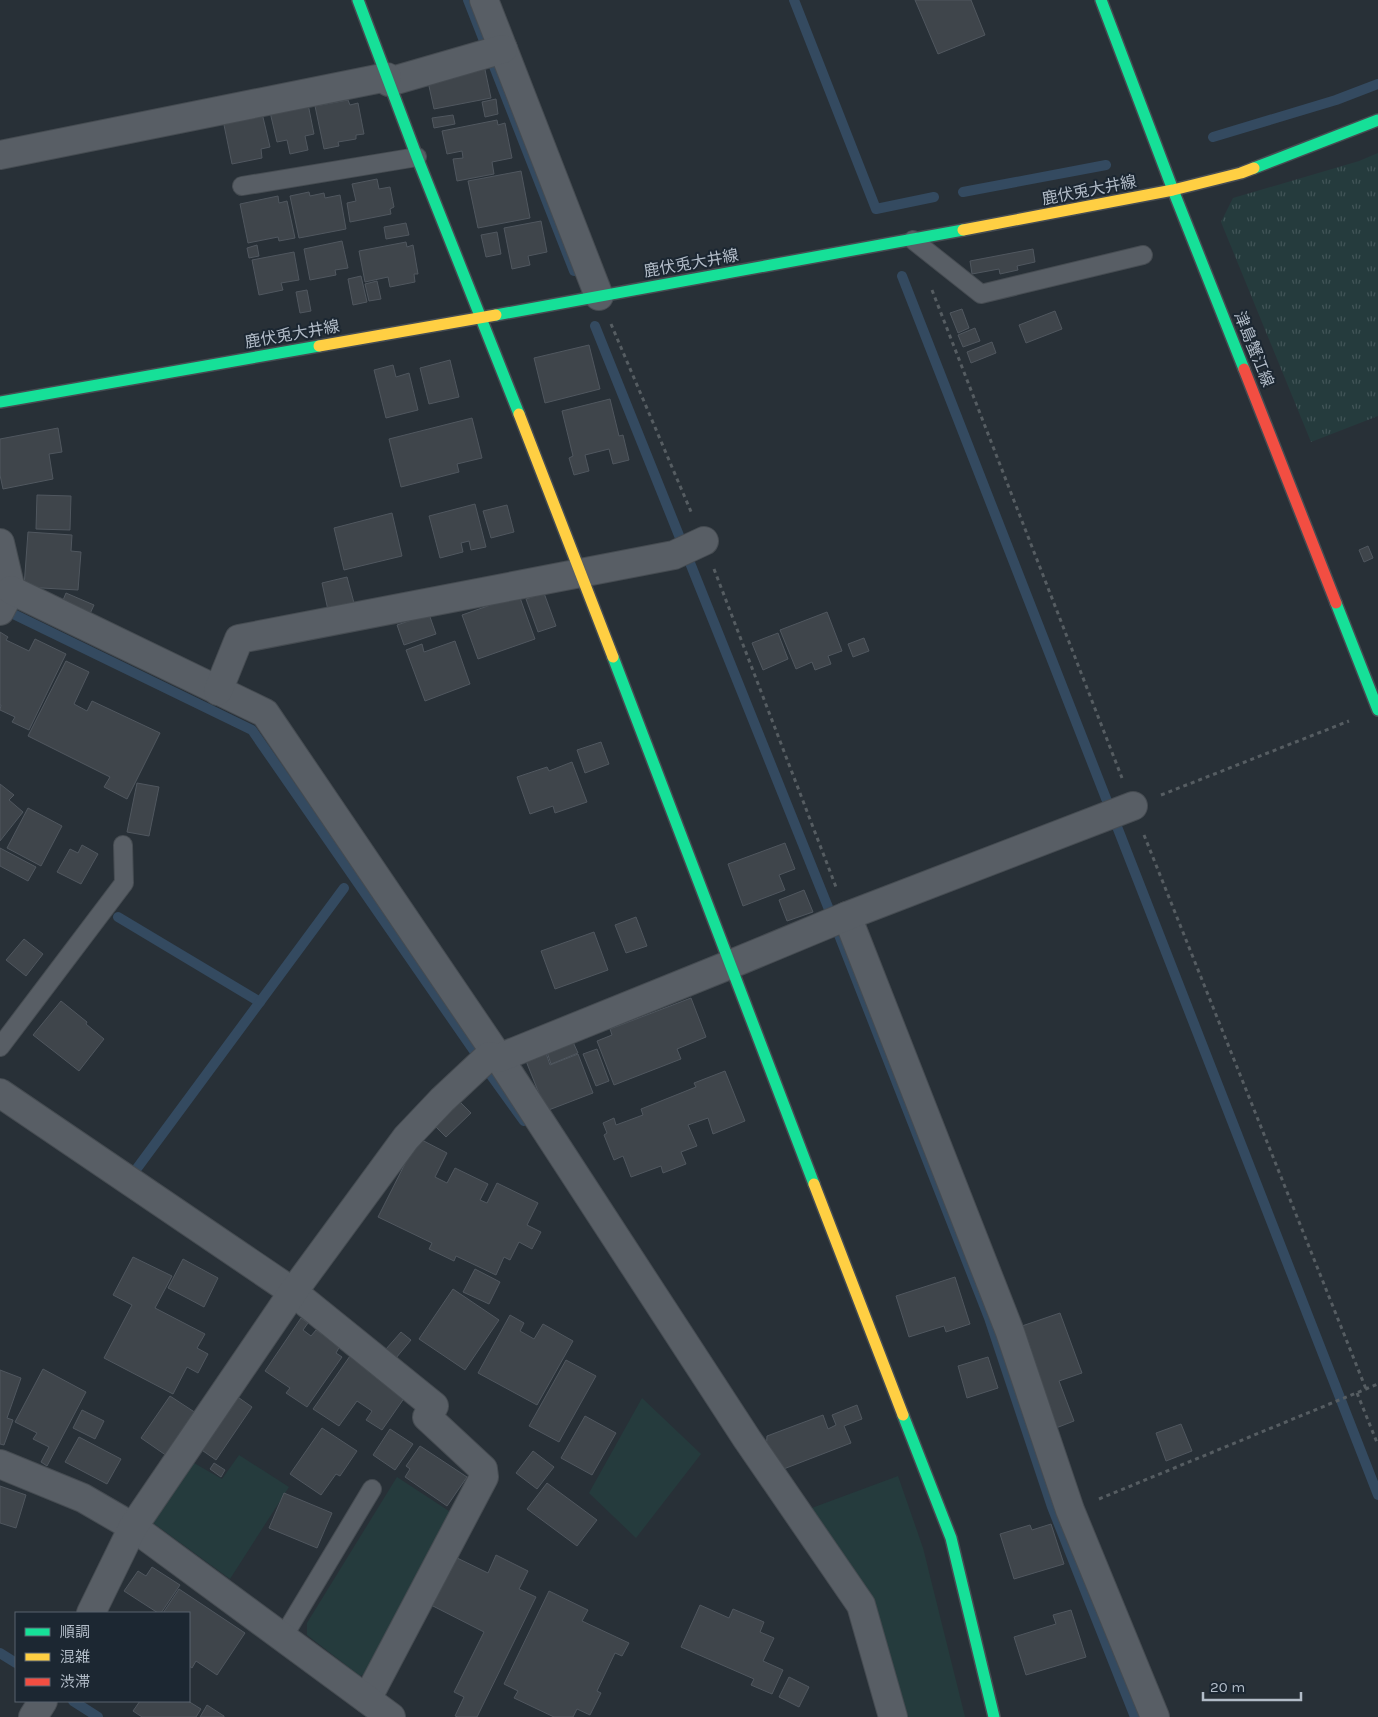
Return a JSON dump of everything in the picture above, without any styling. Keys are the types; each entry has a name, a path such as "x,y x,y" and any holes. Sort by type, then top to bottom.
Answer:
{"main road":[{"path":"358,0 417,157 581,572 951,1538 994,1717"},
{"name":"津島蟹江線","path":"1101,0 1173,190 1378,709"},
{"name":"鹿伏兎大井線","path":"0,402 482,318 913,240 1173,190 1241,173 1378,120"}],"street":[{"path":"484,0 493,52 599,296"},
{"path":"0,155 388,79 493,52"},
{"path":"218,691 239,639 674,555 704,541"},
{"path":"0,543 6,600 265,713 488,1061 860,1606 893,1717"},
{"path":"91,1612 133,1527 293,1292 406,1138 442,1100 488,1061 730,965 847,916 1122,810"},
{"path":"847,916 1010,1332 1070,1510 1155,1717"},
{"path":"0,1093 293,1292 434,1406 427,1417 483,1469 484,1477 367,1699"},
{"path":"0,1464 83,1498 133,1527 391,1717"},
{"path":"32,1717 42,1702"}],"lane":[{"path":"242,186 417,157"},
{"path":"913,240 981,294 1143,255"},
{"path":"0,1047 124,883 122,845"},
{"path":"282,1638 372,1489"}],"path":[{"path":"599,296 704,541 847,916"},
{"path":"1122,810 1378,709"},
{"path":"1070,1510 1378,1384"},
{"path":"1357,1393 1378,1445"}],"green space":[{"path":"1378,153 1378,416 1311,442 1221,222 1233,198 1359,161"},
{"path":"642,1398 701,1454 636,1538 589,1493"},
{"path":"239,1455 289,1487 230,1579 149,1520 187,1459 222,1479"},
{"path":"898,1476 923,1548 965,1717 899,1717 809,1509"},
{"path":"397,1477 455,1515 375,1670 360,1676 307,1635 307,1623"}],"building":[{"path":"915,0 971,0 985,35 938,54"},
{"path":"484,65 491,98 434,109 427,77"},
{"path":"496,99 498,114 485,117 482,102"},
{"path":"348,100 350,105 358,103 364,134 356,135 356,139 338,142 339,146 324,149 315,106"},
{"path":"308,104 314,134 305,136 308,150 290,154 287,140 277,142 270,112"},
{"path":"262,113 270,147 261,149 262,158 232,164 223,120"},
{"path":"453,115 455,124 434,128 432,118"},
{"path":"497,120 498,125 505,123 512,158 492,162 494,174 457,181 453,159 463,158 462,151 447,154 442,131"},
{"path":"521,171 530,218 478,228 468,181"},
{"path":"377,179 379,189 390,187 394,207 390,209 391,214 350,222 347,203 356,201 352,184"},
{"path":"309,192 310,196 324,193 325,198 340,195 346,229 299,238 290,196"},
{"path":"278,196 279,203 287,201 295,238 279,241 278,237 248,243 240,204"},
{"path":"541,221 547,252 528,256 530,265 512,269 504,228"},
{"path":"406,223 409,235 386,239 384,227"},
{"path":"497,232 501,254 486,257 481,235"},
{"path":"342,241 348,268 335,270 336,275 310,280 304,249"},
{"path":"406,242 407,247 413,245 418,274 414,274 415,282 390,287 388,277 365,282 359,251"},
{"path":"257,245 259,256 249,258 247,248"},
{"path":"1033,249 1035,262 1017,266 1018,270 1000,274 999,269 972,274 970,261"},
{"path":"294,252 299,280 281,283 283,290 259,295 252,260"},
{"path":"361,276 367,302 353,305 348,279"},
{"path":"377,281 381,299 369,301 365,284"},
{"path":"307,290 311,311 300,313 296,292"},
{"path":"962,309 969,328 958,333 950,313"},
{"path":"1055,311 1062,329 1026,343 1019,325"},
{"path":"975,328 980,341 963,347 958,335"},
{"path":"992,342 996,353 971,363 967,352"},
{"path":"589,345 600,389 545,403 534,358"},
{"path":"450,360 459,397 429,404 420,368"},
{"path":"393,365 396,377 409,373 418,410 386,418 374,370"},
{"path":"610,399 619,436 623,435 629,460 613,464 609,449 585,455 589,471 574,475 569,458 573,456 562,411"},
{"path":"472,418 482,458 457,464 459,472 401,487 389,439"},
{"path":"58,428 62,452 49,454 53,479 3,489 0,475 0,439"},
{"path":"37,495 71,496 70,530 36,529"},
{"path":"475,504 486,547 471,550 469,541 461,543 463,552 440,558 429,516"},
{"path":"507,505 514,532 491,538 483,511"},
{"path":"392,513 402,556 344,570 334,528"},
{"path":"28,532 72,535 71,551 81,552 78,590 24,587"},
{"path":"1368,546 1373,558 1364,562 1359,550"},
{"path":"347,577 354,603 328,610 322,583"},
{"path":"66,593 94,605 88,618 61,605"},
{"path":"544,593 556,626 538,632 526,599"},
{"path":"519,595 535,639 478,659 462,615"},
{"path":"827,612 842,651 828,656 831,664 815,670 812,662 796,669 780,630"},
{"path":"429,614 436,634 404,645 397,625"},
{"path":"0,632 8,637 6,640 29,651 35,639 66,654 29,730 12,722 15,717 0,710"},
{"path":"778,633 788,659 763,670 752,643"},
{"path":"864,638 869,651 853,657 848,644"},
{"path":"455,641 470,684 425,701 406,650 422,644 424,652"},
{"path":"66,661 89,672 74,704 87,711 92,701 160,733 127,799 104,787 110,777 28,736"},
{"path":"601,742 609,764 585,773 577,750"},
{"path":"572,762 587,802 555,813 553,806 530,814 517,777 547,767 549,771"},
{"path":"137,783 159,787 149,836 127,832"},
{"path":"0,784 14,795 9,800 23,812 0,841"},
{"path":"28,808 62,826 41,866 7,848"},
{"path":"785,843 795,869 779,875 785,890 743,906 728,864"},
{"path":"82,845 98,854 81,884 57,872 70,849 78,853"},
{"path":"0,848 36,867 28,881 0,866"},
{"path":"804,890 813,912 787,921 779,900"},
{"path":"636,917 647,946 626,953 615,925"},
{"path":"594,932 608,970 555,989 541,951"},
{"path":"24,939 43,954 26,976 6,960"},
{"path":"691,998 706,1037 677,1049 681,1059 614,1085 597,1041 612,1035 610,1029"},
{"path":"61,1001 104,1039 79,1071 33,1035"},
{"path":"573,1042 578,1053 551,1064 547,1052"},
{"path":"597,1049 609,1081 596,1086 583,1054"},
{"path":"546,1053 550,1065 578,1054 593,1093 546,1111 526,1061"},
{"path":"725,1071 745,1121 713,1134 708,1118 688,1125 697,1146 681,1152 686,1164 663,1173 661,1166 631,1177 623,1156 614,1160 604,1135 607,1133 603,1123 614,1118 616,1125 643,1115 641,1109 696,1087 694,1083"},
{"path":"458,1100 471,1113 446,1137 433,1124"},
{"path":"418,1138 447,1153 435,1177 447,1183 455,1168 488,1184 480,1200 487,1203 497,1183 538,1203 527,1225 541,1232 532,1249 519,1242 510,1260 504,1257 496,1275 456,1256 454,1261 429,1249 432,1243 378,1217"},
{"path":"133,1257 172,1276 155,1308 205,1334 197,1348 208,1354 198,1373 187,1367 173,1394 104,1358 132,1305 113,1295"},
{"path":"183,1259 218,1278 204,1307 168,1288"},
{"path":"475,1269 500,1282 489,1304 463,1292"},
{"path":"955,1277 970,1324 946,1332 944,1326 909,1337 896,1296"},
{"path":"453,1289 499,1320 465,1370 419,1339"},
{"path":"1060,1313 1082,1373 1059,1381 1074,1421 1056,1428 1019,1327"},
{"path":"510,1315 524,1323 520,1331 534,1339 543,1324 573,1341 537,1405 478,1373"},
{"path":"301,1318 308,1323 303,1330 311,1336 316,1330 340,1346 336,1353 342,1357 307,1407 286,1393 290,1388 265,1371"},
{"path":"401,1332 411,1340 396,1358 386,1349"},
{"path":"350,1356 376,1373 374,1376 405,1397 382,1430 366,1420 372,1411 357,1401 339,1426 313,1409"},
{"path":"988,1357 998,1388 967,1398 958,1366"},
{"path":"566,1360 596,1376 559,1442 529,1426"},
{"path":"43,1369 86,1392 47,1466 41,1462 49,1447 33,1439 37,1433 15,1422"},
{"path":"0,1370 21,1378 7,1418 13,1420 4,1445 0,1444"},
{"path":"232,1393 252,1407 216,1460 196,1446"},
{"path":"170,1396 196,1413 167,1456 141,1438"},
{"path":"857,1405 862,1419 844,1426 851,1443 781,1470 766,1452 767,1436 823,1415 828,1429 836,1425 832,1415"},
{"path":"82,1410 104,1421 95,1439 73,1428"},
{"path":"585,1416 616,1433 592,1475 561,1458"},
{"path":"1181,1424 1192,1451 1166,1461 1156,1433"},
{"path":"322,1428 357,1451 340,1476 336,1474 321,1495 290,1474"},
{"path":"390,1429 413,1444 395,1470 373,1455"},
{"path":"79,1437 121,1459 107,1484 65,1462"},
{"path":"420,1446 467,1477 447,1506 405,1477 410,1469 406,1466"},
{"path":"533,1451 554,1467 537,1489 516,1473"},
{"path":"214,1463 225,1470 221,1477 210,1469"},
{"path":"547,1483 597,1520 577,1546 527,1509"},
{"path":"0,1486 26,1495 16,1528 0,1523"},
{"path":"284,1493 332,1513 317,1548 269,1528"},
{"path":"1051,1524 1064,1564 1014,1579 1000,1534 1030,1525 1032,1530"},
{"path":"496,1555 528,1571 519,1589 536,1597 477,1717 458,1717 455,1716 464,1697 454,1692 484,1632 429,1604 453,1556 488,1573"},
{"path":"152,1567 180,1585 162,1612 156,1612 124,1591 138,1571 146,1576"},
{"path":"179,1589 245,1633 217,1675 196,1661 192,1668 190,1667 190,1612 164,1612"},
{"path":"549,1591 588,1610 582,1621 629,1643 622,1656 615,1653 597,1691 601,1693 590,1715 577,1709 573,1717 554,1717 514,1698 518,1691 504,1684"},
{"path":"700,1605 729,1618 733,1609 764,1622 760,1632 774,1638 763,1661 783,1670 772,1694 751,1685 754,1679 681,1647"},
{"path":"1071,1610 1086,1657 1026,1675 1014,1637 1056,1624 1053,1615"},
{"path":"789,1677 809,1687 799,1707 779,1697"},
{"path":"139,1702 190,1702 201,1709 196,1717 142,1717 133,1711"},
{"path":"207,1705 224,1716 224,1717 200,1717"}],"waterway":[{"path":"468,0 574,271"},
{"path":"794,0 876,209 934,197"},
{"path":"1213,137 1336,100 1378,84"},
{"path":"963,192 1106,165"},
{"path":"902,276 1378,1495"},
{"path":"595,326 828,907 989,1318 1052,1507 1135,1717"},
{"path":"3,609 252,730 524,1121"},
{"path":"135,1171 344,888"},
{"path":"118,917 260,1002"},
{"path":"0,1653 15,1662"},
{"path":"75,1702 98,1717"}],"traffic: fast":[{"path":"358,0 417,157 519,414"},
{"path":"1101,0 1173,190 1244,369"},
{"path":"1254,168 1378,120"},
{"path":"496,315 963,230"},
{"path":"0,402 319,346"},
{"path":"1336,603 1378,710"},
{"path":"613,657 814,1184"},
{"path":"903,1415 951,1538 994,1717"}],"traffic: slow":[{"path":"963,230 1173,190 1254,168"},
{"path":"319,346 496,315"},
{"path":"519,414 613,657"},
{"path":"814,1184 903,1415"}],"traffic: jam":[{"path":"1244,369 1336,603"}]}
